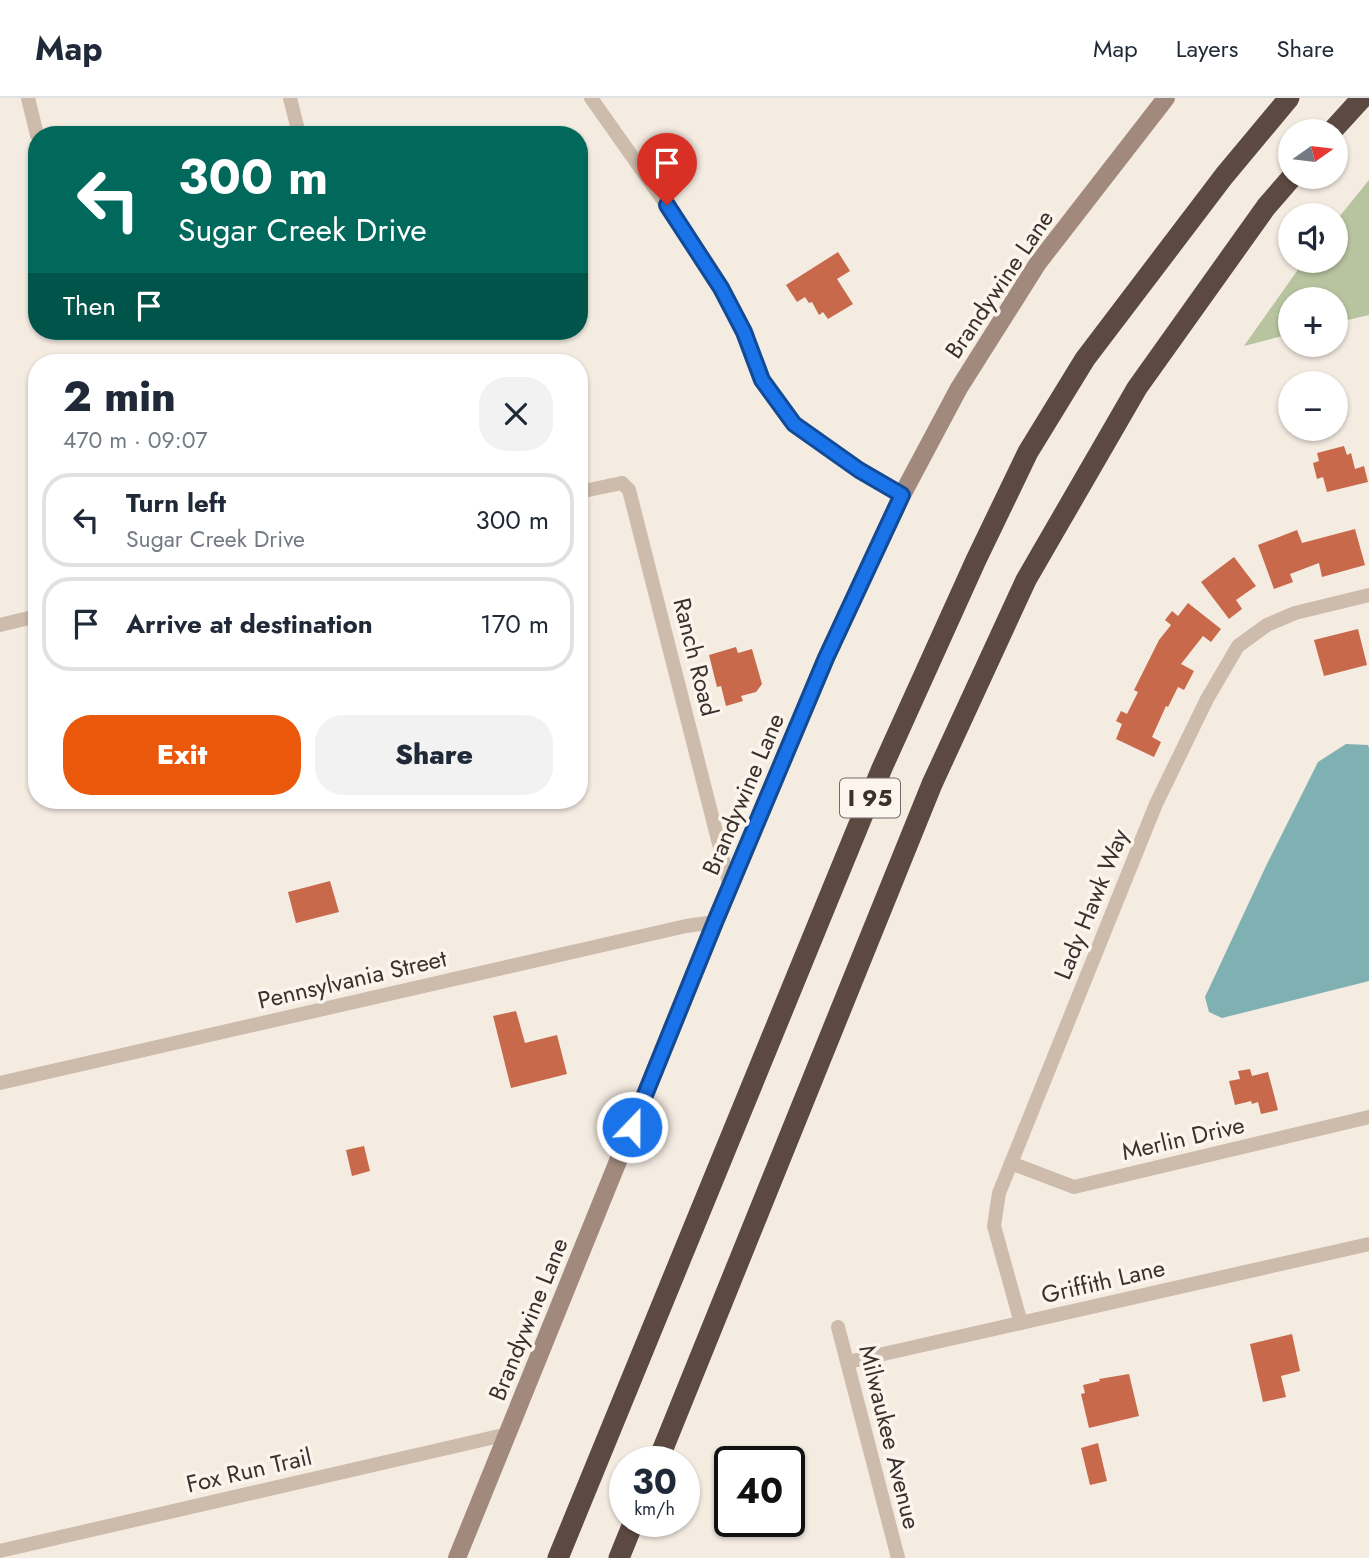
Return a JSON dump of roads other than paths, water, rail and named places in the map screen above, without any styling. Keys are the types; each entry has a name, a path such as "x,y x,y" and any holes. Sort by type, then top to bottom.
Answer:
{"highway":[{"name":"I 95","path":"558,1558 882,768 1028,452 1085,359 1224,176 1289,98"},
{"path":"1343,119 1362,98"},
{"name":"I 95","path":"664,1446 932,784 1026,580 1137,388 1282,189"},
{"path":"619,1558 628,1537"}],"street":[{"path":"28,98 35,126"},
{"path":"290,98 297,126"},
{"path":"591,98 682,227 714,278 744,332 762,380 794,424 859,470 902,495"},
{"name":"Brandywine Lane","path":"457,1558 715,922 826,658 902,495 959,388 1038,263 1166,98"},
{"name":"Ranch Road","path":"588,490 622,483 629,491 730,887"},
{"name":"Lady Hawk Way","path":"1021,1323 994,1226 999,1194 1156,804 1207,699 1238,646 1267,625 1295,613 1369,596"},
{"path":"0,625 28,618"},
{"name":"Pennsylvania Street","path":"0,1083 686,926 715,922"},
{"name":"Merlin Drive","path":"1011,1163 1074,1187 1369,1117"},
{"name":"Griffith Lane","path":"848,1362 1369,1244"},
{"name":"Milwaukee Avenue","path":"838,1327 898,1558"},
{"name":"Fox Run Trail","path":"0,1551 508,1434"}],"water":[{"path":"1346,744 1368,745 1369,748 1369,981 1222,1018 1209,1012 1205,997 1318,762"}]}
